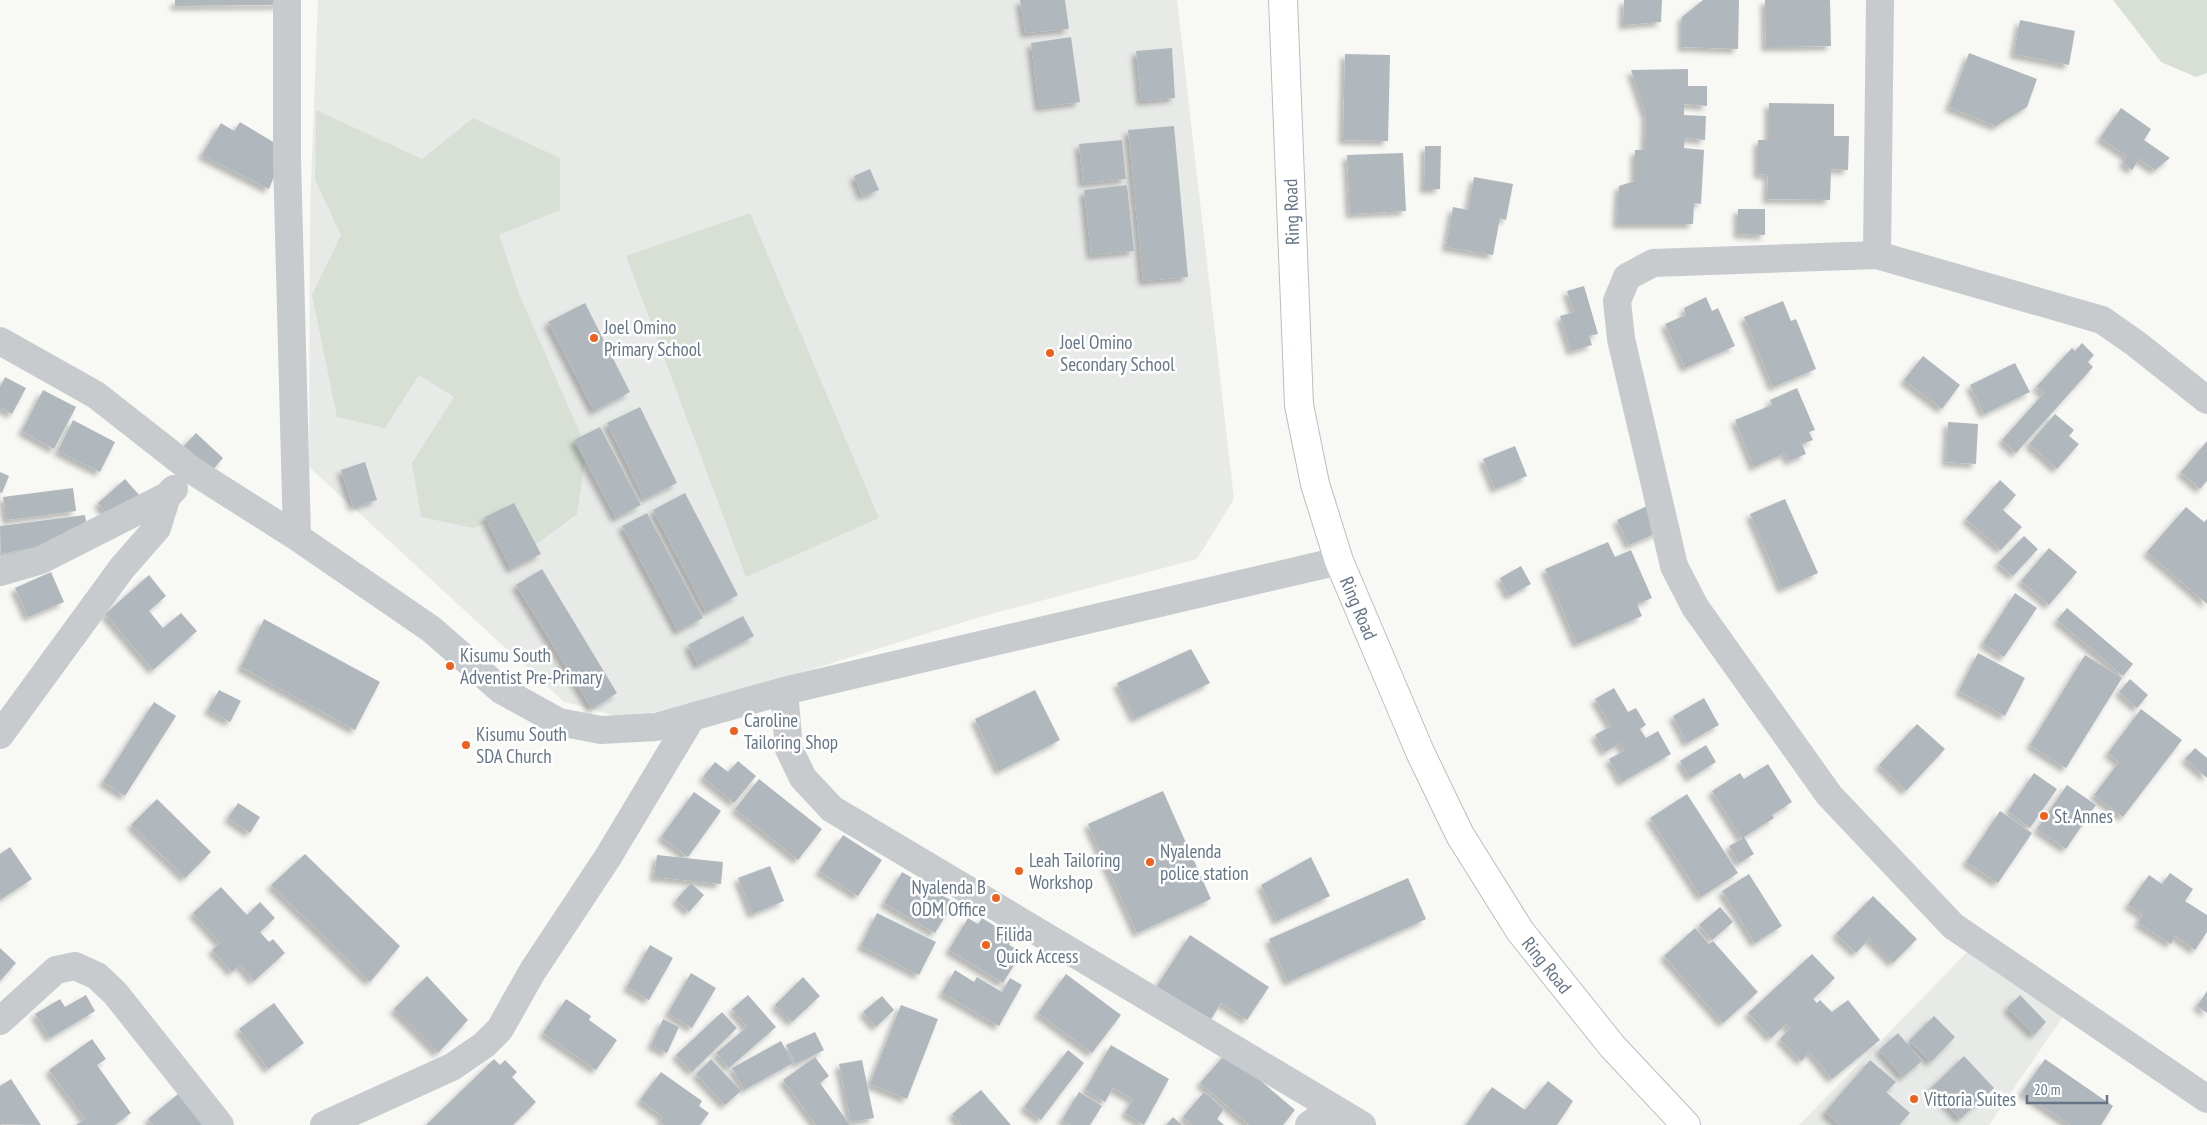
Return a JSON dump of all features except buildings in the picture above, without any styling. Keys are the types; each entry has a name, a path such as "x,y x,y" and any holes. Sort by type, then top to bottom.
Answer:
{"main road":[{"name":"Ring Road","path":"1283,0 1298,405 1316,484 1339,561 1420,752 1465,844 1520,932 1612,1046 1686,1125"}],"street":[{"path":"287,0 287,158 296,537"},
{"path":"1877,255 1880,0"},
{"path":"2207,400 2135,343 2102,320 1877,255 1653,263 1627,276 1617,301 1621,339 1674,566 1695,608 1829,795 1953,926 2207,1099"},
{"path":"0,341 96,395 194,471 296,537 430,629 501,690 559,722 601,730 656,726 784,691 1339,561"},
{"path":"0,572 41,560 167,496 194,471"},
{"path":"0,734 122,568 157,528 167,496"},
{"path":"784,691 789,749 803,778 832,809 1362,1125"},
{"path":"324,1125 452,1066 484,1045 500,1029 532,972 608,857 692,717"},
{"path":"0,1021 56,970 75,966 96,976 121,1000 220,1125"},
{"path":"1309,1125 1332,1108"}],"shaded area":[{"name":"Joel Omino Primary School","path":"318,0 1177,0 1234,499 1197,559 980,617 739,692 626,719 563,701 309,467 310,210"},
{"path":"2113,0 2207,0 2207,73 2196,77 2161,62"},
{"path":"316,110 422,159 473,118 560,158 560,210 499,235 519,294 587,449 577,514 534,546 502,517 473,528 421,517 412,463 454,397 419,375 385,428 337,417 312,295 341,235 315,180"},
{"path":"750,213 879,518 746,577 626,256"},
{"name":"Vittoria Suites","path":"1972,947 2064,1015 1989,1125 1799,1125"}],"place":[{"name":"Joel Omino Primary School","path":"594,338"},
{"name":"Joel Omino Secondary School","path":"1050,353"},
{"name":"Kisumu South Adventist Pre-Primary","path":"450,666"},
{"name":"Caroline Tailoring Shop","path":"734,731"},
{"name":"Kisumu South SDA Church","path":"466,745"},
{"name":"St. Annes","path":"2044,816"},
{"name":"Nyalenda police station","path":"1150,862"},
{"name":"Leah Tailoring Workshop","path":"1019,871"},
{"name":"Nyalenda B ODM Office","path":"996,898"},
{"name":"Filida Quick Access","path":"986,945"},
{"name":"Vittoria Suites","path":"1914,1099"}]}
